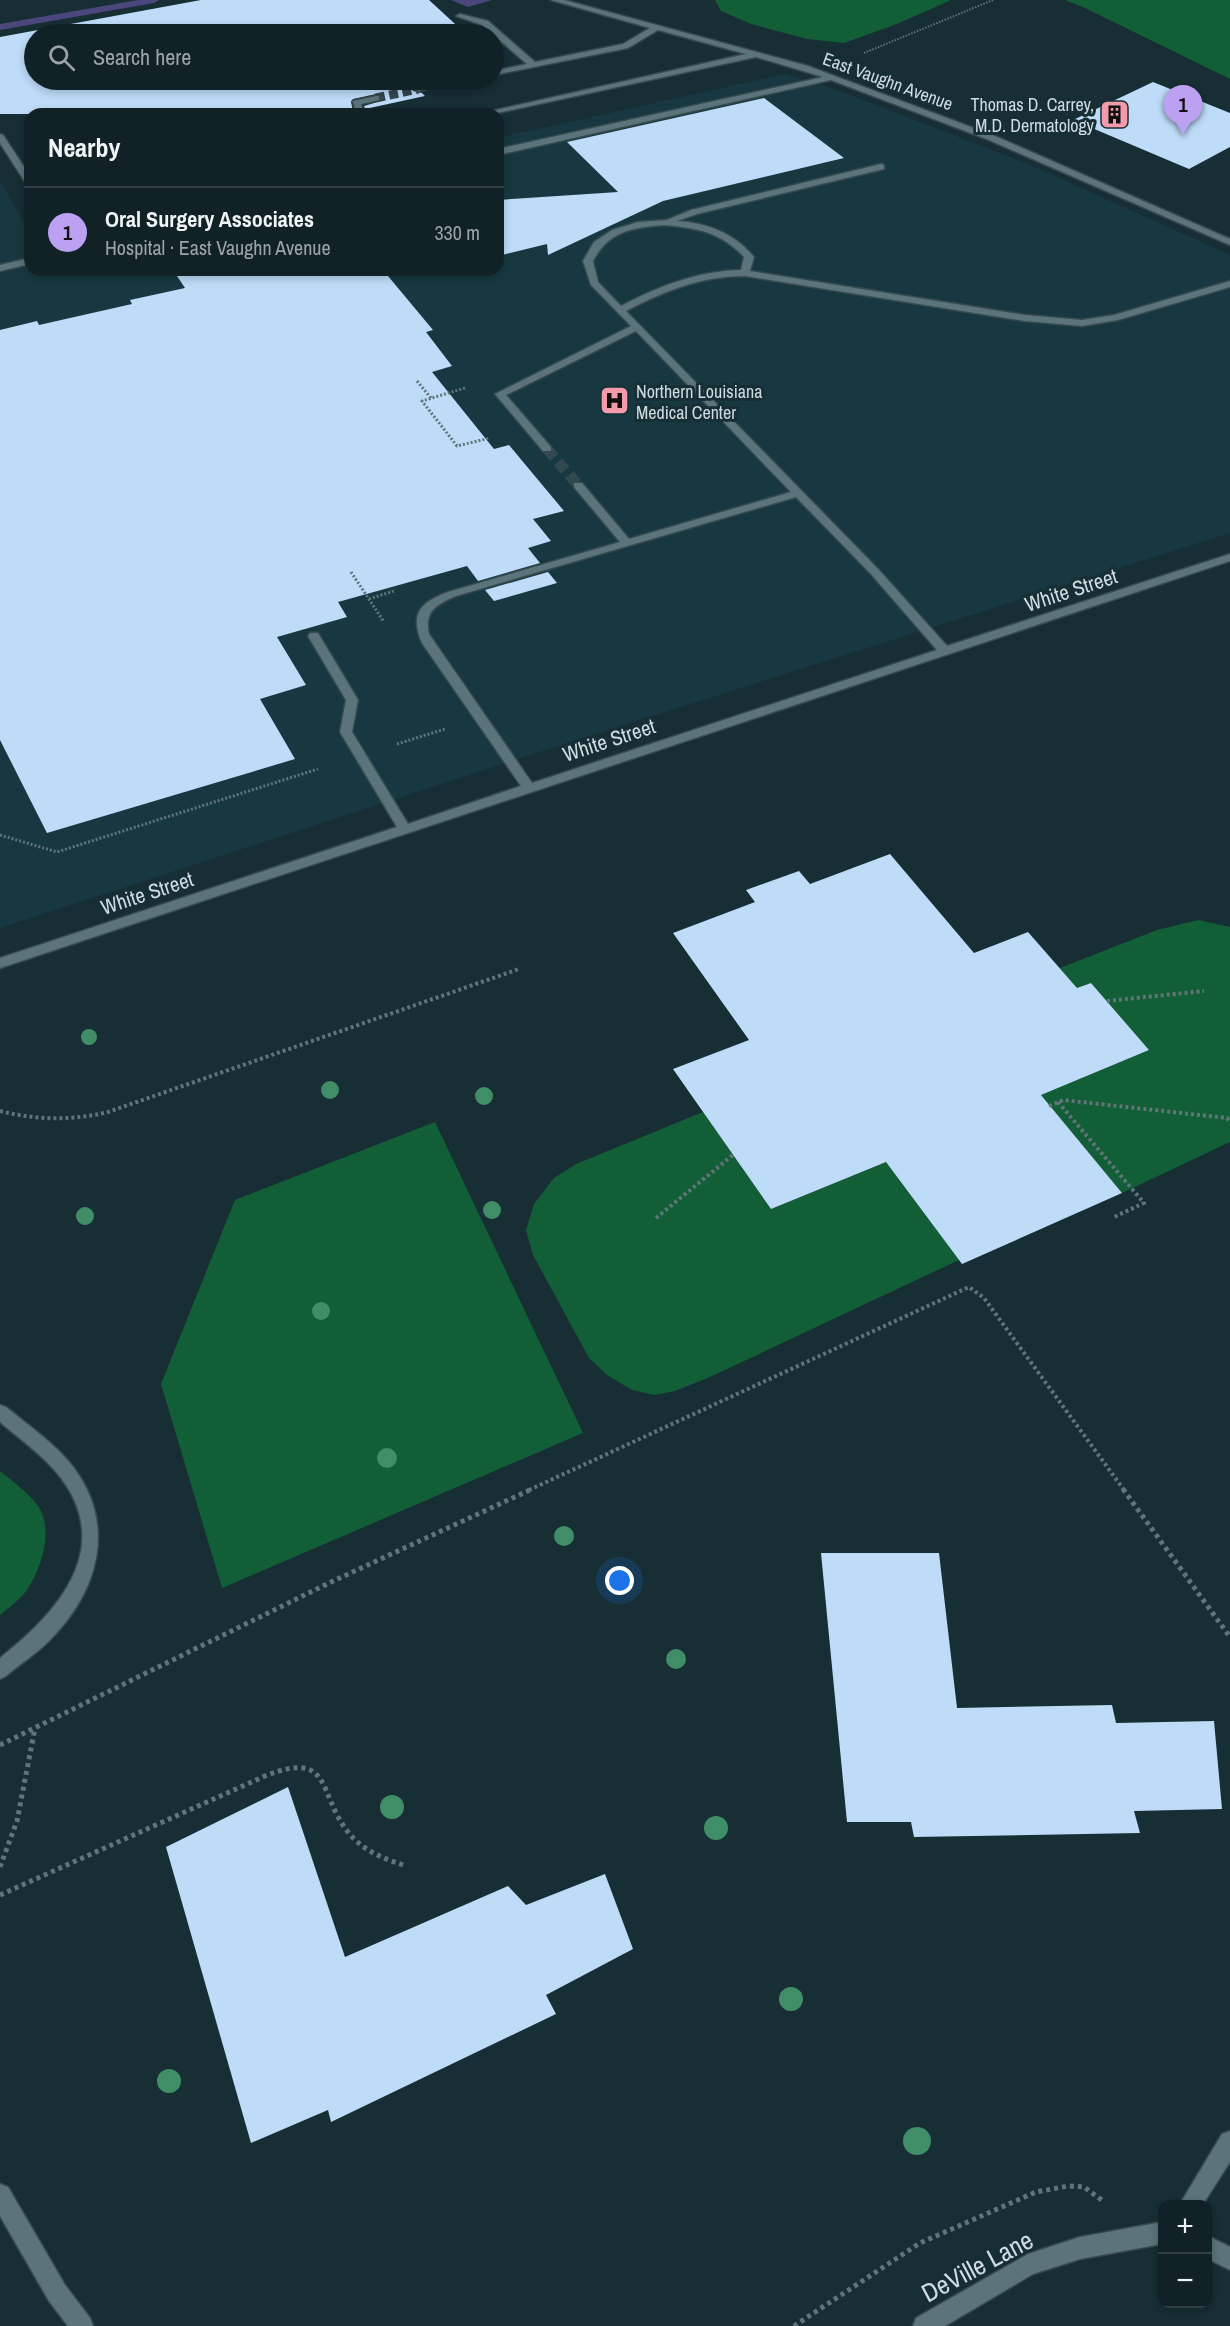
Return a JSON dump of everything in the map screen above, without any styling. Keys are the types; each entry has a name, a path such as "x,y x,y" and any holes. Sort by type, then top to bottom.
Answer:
{"street":[{"name":"East Vaughn Avenue","path":"555,0 757,54 831,78 992,138 1230,242"},
{"path":"582,7 602,0"},
{"path":"460,16 474,18 485,24"},
{"path":"504,71 625,46 658,27"},
{"path":"504,40 533,65"},
{"path":"504,109 757,54"},
{"path":"504,151 831,78"},
{"path":"358,108 356,104 376,98"},
{"path":"0,137 24,174"},
{"path":"665,223 694,212 880,167"},
{"path":"745,273 749,257 737,242 727,235 701,226 665,223 622,229 605,236 590,252 588,261 591,278 620,310 875,572 946,652"},
{"path":"0,268 24,262"},
{"path":"620,310 683,283 719,274 745,273 1025,318 1082,323 1115,318 1230,284"},
{"path":"547,449 500,394 637,327"},
{"path":"578,485 627,543"},
{"path":"528,787 428,644 422,632 422,619 426,606 452,594 799,493"},
{"name":"White Street","path":"0,963 1230,557"},
{"path":"314,636 352,700 346,732 404,828"},
{"path":"0,1412 68,1474 81,1493 88,1512 91,1533 91,1552 69,1602 48,1629 0,1670"},
{"path":"1194,2200 1230,2142"},
{"path":"0,2195 57,2293 82,2326"},
{"name":"DeVille Lane","path":"924,2326 1028,2265 1080,2248 1158,2234"},
{"path":"1212,2249 1230,2259"}],"path":[{"path":"863,53 993,0"},
{"path":"417,381 431,398"},
{"path":"0,835 57,852 318,769"},
{"path":"0,1111 60,1121 81,1119 117,1109 519,969"},
{"path":"1107,1001 1204,991"},
{"path":"1049,1106 1063,1100 1227,1118 1230,1122"},
{"path":"1058,1102 1143,1203 1112,1218"},
{"path":"656,1218 733,1155"},
{"path":"0,1745 330,1582 969,1287 984,1298 1230,1637"},
{"path":"0,1867 17,1821 35,1727"},
{"path":"0,1895 248,1784 290,1768 302,1767 316,1771 321,1776 340,1823 348,1834 383,1860 403,1865"},
{"path":"794,2326 920,2243 1036,2192 1068,2186 1084,2187 1108,2205"}],"shaded area":[{"name":"Northern Louisiana Medical Center","path":"785,74 845,93 1026,163 1230,255 1230,533 564,744 0,928 0,181 24,223 24,276 504,276 504,137"}],"green space":[{"path":"715,0 951,0 897,24 844,43 807,39 751,24 721,11"},
{"path":"1065,0 1230,0 1230,79 1085,8"},
{"path":"1198,920 1230,927 1230,1142 1122,1193 1041,1095 1149,1050 1091,983 1077,988 1060,968 1157,930"},
{"path":"703,1112 771,1209 886,1162 959,1260 710,1377 675,1391 655,1395 632,1390 607,1375 589,1358 533,1255 526,1230 534,1204 554,1178 576,1164"},
{"path":"435,1122 583,1433 222,1588 161,1384 235,1200"},
{"path":"0,1471 38,1506 43,1515 46,1537 41,1560 27,1590 0,1615"}],"building":[{"path":"201,0 429,0 455,24 71,24"},
{"path":"24,33 24,90 413,90 425,96 370,108 364,106 381,101 381,94 353,99 352,108 24,108 24,114 0,114 0,37"},
{"path":"1153,82 1230,113 1230,147 1189,169 1073,120"},
{"path":"764,98 844,158 663,201 548,255 547,244 504,255 504,200 618,192 567,142"},
{"path":"177,276 388,276 433,330 426,332 452,366 432,372 494,449 509,445 564,511 533,519 551,541 528,548 540,563 478,581 467,566 338,602 347,617 277,637 306,685 260,699 295,759 47,833 0,740 0,330 37,321 39,325 132,304 130,300 185,288"},
{"path":"548,572 557,583 494,601 485,590"},
{"path":"890,854 974,953 1028,932 1077,988 1091,983 1149,1050 1041,1095 1122,1193 962,1264 886,1162 771,1209 673,1069 749,1040 673,933 755,902 746,890 799,871 810,884"},
{"path":"821,1553 939,1553 957,1708 1112,1705 1116,1723 1214,1721 1222,1809 1134,1811 1140,1833 914,1837 911,1822 847,1822"},
{"path":"288,1787 345,1957 508,1886 526,1905 605,1874 633,1949 546,1995 556,2014 331,2122 328,2110 251,2143 166,1847"}],"waterway":[{"path":"0,27 154,0"},
{"path":"456,0 468,4 487,0"}],"tunnel":[{"path":"376,98 413,90"},
{"path":"547,449 578,485"}],"place":[{"name":"Thomas D. Carrey, M.D. Dermatology","path":"1115,114"},
{"name":"Oral Surgery Associates","path":"1183,135"},
{"name":"Northern Louisiana Medical Center","path":"615,401"}]}
